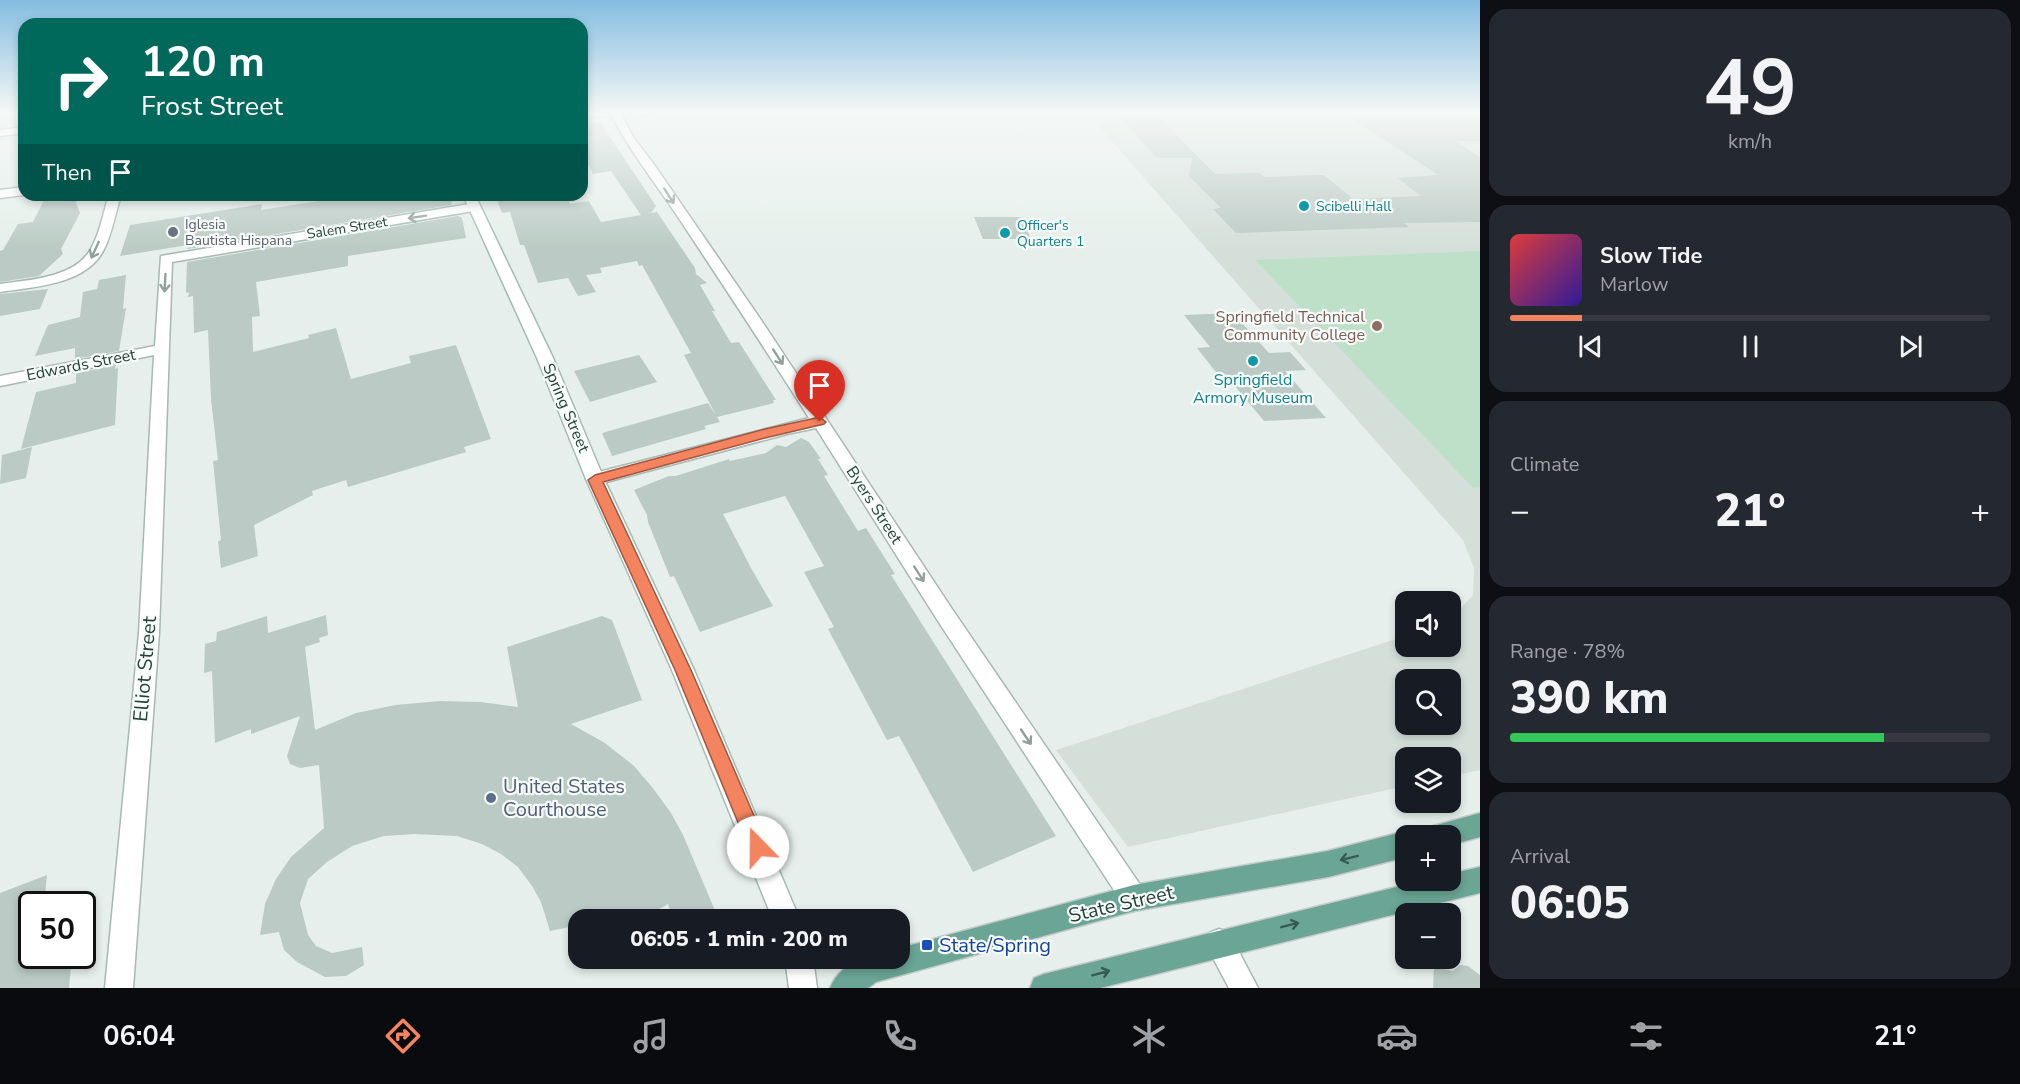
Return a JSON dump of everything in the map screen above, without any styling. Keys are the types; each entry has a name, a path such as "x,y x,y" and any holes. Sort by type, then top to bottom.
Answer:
{"main road":[{"path":"1461,830 1480,825"},
{"name":"State Street","path":"844,988 869,970 1134,898 1328,864 1395,847"},
{"path":"1044,988 1480,880"}],"street":[{"name":"Byers Street","path":"642,158 728,281 945,615 1134,898"},
{"path":"0,194 18,192"},
{"path":"0,288 39,282 85,264 95,252 113,201"},
{"name":"Salem Street","path":"162,350 166,259 472,201"},
{"name":"Spring Street","path":"472,201 541,350 595,480 683,670 782,909"},
{"name":"Edwards Street","path":"0,381 162,350"},
{"name":"Elliot Street","path":"119,988 149,633 162,350"},
{"path":"595,480 776,430 820,422"},
{"path":"1219,943 1244,988"},
{"path":"800,969 802,988"}],"shaded area":[{"name":"Springfield Technical Community College","path":"1127,158 1480,158 1480,770 1461,774 1461,747 1395,747 1395,788 1128,847 1056,750 1395,639 1395,657 1461,657 1461,608 1473,595 1474,568 1463,540"}],"green space":[{"path":"1480,251 1480,487 1473,488 1255,260"}],"building":[{"path":"588,158 624,158 656,206 651,213 657,212 695,268 696,274 707,283 700,285 715,311 712,311 731,343 739,342 776,400 773,400 774,403 717,417 684,355 691,353 642,265 639,266 637,261 600,268 602,273 586,275 596,292 578,296 568,278 538,283 524,245 520,245 510,212 502,213 498,201 569,201 570,204 589,201 601,222 641,215 611,171 593,174"},
{"name":"Scibelli Hall","path":"1192,158 1199,158 1215,174 1259,173 1264,177 1324,175 1353,199 1421,196 1398,178 1438,175 1412,158 1480,158 1480,222 1404,223 1409,227 1236,233 1213,209 1221,208 1189,176"},
{"path":"44,201 77,201 80,213 61,249 63,254 39,276 0,282 0,251 3,250 18,224 33,222"},
{"path":"319,201 452,201 451,205 187,249 188,245 120,256 130,225 262,204 261,210"},
{"path":"458,216 462,218 466,238 348,256 348,266 256,282 260,316 252,317 253,352 309,338 308,335 336,328 351,379 411,363 409,356 456,345 491,439 464,447 466,452 348,487 346,480 312,491 313,495 254,525 258,556 221,568 218,541 221,540 213,461 218,460 211,399 208,330 194,333 193,296 188,297 189,292 186,293 187,262"},
{"name":"Officer's Quarters 1","path":"974,217 1021,217 1031,239 983,239"},
{"path":"126,275 123,309 126,308 119,351 75,359 75,348 35,356 48,325 80,317 83,292 97,289 99,280"},
{"path":"48,289 40,309 0,316 0,294"},
{"name":"Springfield Armory Museum","path":"1233,313 1269,353 1290,352 1306,370 1285,371 1326,418 1264,421 1234,385 1226,385 1197,348 1210,347 1184,315"},
{"path":"639,355 657,382 590,402 574,371"},
{"path":"116,365 115,369 118,368 115,425 21,449 36,392 76,383 76,373"},
{"path":"708,403 720,422 704,426 706,429 612,456 602,433"},
{"path":"801,438 809,442 821,459 818,459 828,475 824,476 858,531 866,528 895,574 891,575 1056,836 973,872 899,736 887,740 828,629 834,627 804,572 824,566 785,496 723,514 773,606 700,632 674,576 670,577 647,515 634,490 669,476 676,476 729,459 730,461 766,453 777,445 786,447"},
{"path":"32,447 26,478 0,484 2,455"},
{"name":"United States Courthouse","path":"326,615 328,635 319,638 320,642 305,647 315,730 356,713 396,705 440,701 481,702 518,707 507,647 602,616 612,620 642,700 571,724 605,743 634,766 652,787 671,813 683,835 714,909 670,909 668,904 659,909 568,909 568,927 550,931 541,902 532,886 518,867 501,854 482,844 457,836 415,834 384,836 352,846 327,862 308,879 300,903 308,935 316,946 332,953 362,947 364,965 346,976 325,977 297,962 284,950 279,932 260,935 265,904 276,879 291,857 324,828 319,765 300,768 290,764 287,756 300,716 251,734 251,729 215,743 212,671 204,673 205,644 216,641 217,632 267,616 268,633"},
{"path":"47,875 45,891 18,891 18,969 71,969 69,988 0,988 0,893"},
{"path":"1461,965 1468,966 1480,975 1480,988 1433,988 1434,969 1453,971 1461,969"}],"place":[{"name":"Scibelli Hall","path":"1304,206"},
{"name":"Iglesia Bautista Hispana","path":"173,232"},
{"name":"Officer's Quarters 1","path":"1005,233"},
{"name":"Springfield Technical Community College","path":"1377,326"},
{"name":"Springfield Armory Museum","path":"1253,361"},
{"name":"United States Courthouse","path":"491,798"},
{"name":"State/Spring","path":"927,945"}],"route":[{"path":"758,847 683,670 595,480 707,451 765,433 820,422"}]}
